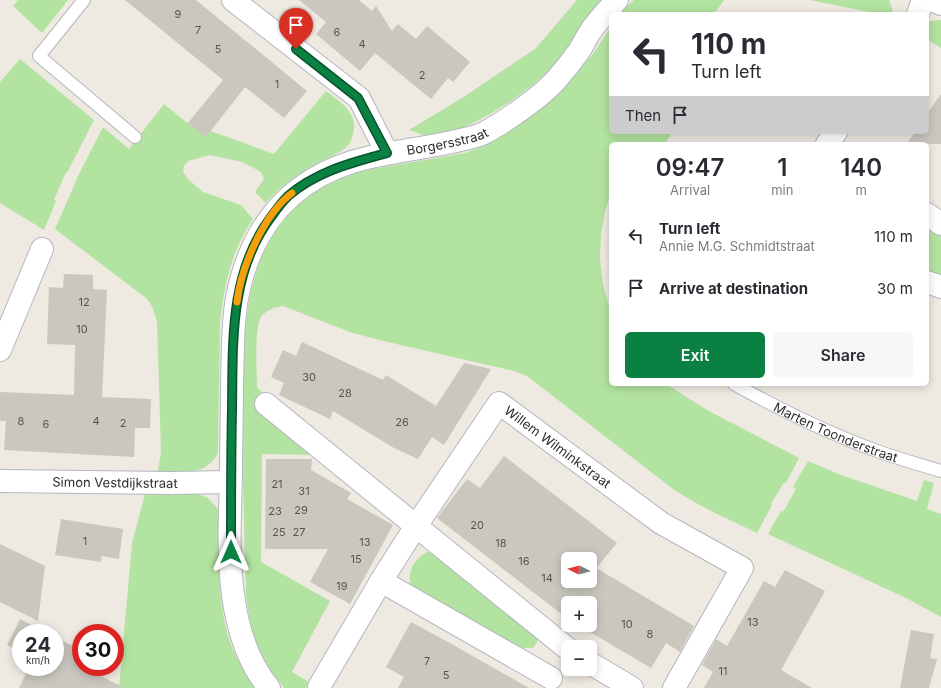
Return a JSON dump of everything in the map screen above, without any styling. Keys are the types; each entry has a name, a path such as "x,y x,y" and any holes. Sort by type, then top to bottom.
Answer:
{"street":[{"path":"233,0 358,98 387,153"},
{"name":"Borgersstraat","path":"269,688 263,680 244,644 232,596 231,552 230,482 233,334 236,304 247,260 261,231 288,196 328,171 353,161 387,153 458,141 481,134 504,121 554,83 577,54 591,30 617,0"},
{"path":"919,12 923,0"},
{"path":"932,0 941,4"},
{"path":"929,215 941,224"},
{"path":"0,350 42,249"},
{"path":"929,283 941,287"},
{"name":"Willem Wilminkstraat","path":"319,687 381,581 416,526 499,403 661,523 742,568 674,688"},
{"path":"266,404 561,644"},
{"name":"Simon Vestdijkstraat","path":"0,481 171,483 230,482"},
{"path":"381,581 548,683 561,662"},
{"path":"597,667 632,688"}],"lane":[{"path":"84,0 38,56 135,137"},
{"name":"Marten Toonderstraat","path":"738,386 773,406 879,452 941,471"}],"green space":[{"path":"18,0 68,0 42,33 13,6"},
{"path":"577,0 602,0 568,47 548,71 537,81 493,112 460,129 444,134 430,136 422,135 409,130 462,98 535,49"},
{"path":"634,0 724,0 715,12 622,12"},
{"path":"810,0 889,0 893,12 869,12"},
{"path":"941,20 941,48 929,40 930,21"},
{"path":"609,30 609,134 671,134 666,142 609,142 609,199 601,234 600,258 603,284 609,306 609,386 669,386 707,410 799,458 786,483 784,482 771,504 772,505 757,533 704,507 673,489 527,376 514,371 350,332 283,306 271,309 265,312 261,317 257,330 257,387 263,393 254,407 315,452 315,455 262,454 261,562 330,601 292,672 309,682 306,688 284,688 269,668 258,648 252,632 246,598 243,482 244,336 250,294 262,253 272,233 294,207 306,196 338,178 360,171 465,153 483,146 522,123 540,110 573,78 592,55"},
{"path":"20,59 94,120 67,173 66,172 54,200 56,201 44,230 0,203 0,82"},
{"path":"326,91 342,104 351,114 354,127 353,136 350,142 346,148 294,177 282,186 266,203 255,192 264,179 261,172 242,162 209,155 188,161 184,166 183,172 189,180 203,192 241,205 253,219 245,231 234,256 226,283 224,296 220,324 218,453 213,461 200,470 184,472 158,471 161,452 157,321 152,306 146,298 55,229 79,174 103,127 129,149 164,104 186,122 274,154"},
{"path":"929,225 941,234 941,278 929,275"},
{"path":"808,461 841,475 917,501 924,480 934,483 927,509 941,514 941,617 906,598 768,534 796,489 793,487"},
{"path":"195,493 208,498 218,509 219,576 222,609 230,642 235,654 255,688 119,688 120,676 124,676 124,632 132,543 145,494"},
{"path":"427,552 432,552 538,636 537,642 533,648 521,648 411,587 410,577 412,567 418,558"}],"building":[{"path":"125,0 196,0 307,91 284,118 245,87 206,137 188,123 223,80"},
{"path":"299,0 359,0 372,11 376,6 392,31 398,24 416,39 427,26 470,62 453,82 448,78 431,99 375,53 360,71 316,34 326,22"},
{"path":"941,94 941,144 929,144 929,142 908,142 914,134 929,134 929,111"},
{"path":"64,274 93,275 93,289 107,290 102,397 151,399 150,428 135,428 134,457 4,450 6,421 0,421 0,392 74,395 75,345 47,344 49,287 63,288"},
{"path":"302,342 383,380 386,375 436,406 464,363 491,369 444,445 432,437 418,459 394,448 333,411 330,419 279,395 284,383 271,377 283,350 296,356"},
{"path":"504,456 617,543 597,567 597,552 561,552 561,588 597,588 597,569 694,626 680,652 666,643 651,668 590,632 597,632 597,596 561,596 561,614 437,518 467,479 480,488"},
{"path":"266,459 312,459 311,470 351,493 347,499 393,525 350,604 310,582 328,549 265,549"},
{"path":"61,519 123,529 119,559 102,556 101,562 55,555"},
{"path":"0,544 45,566 38,621 0,602"},
{"path":"785,570 825,591 781,670 812,688 704,688 713,672 702,665 716,639 727,646 764,581 775,587"},
{"path":"20,619 30,624 18,624"},
{"path":"411,622 529,688 398,688 404,677 386,667"},
{"path":"911,630 934,634 930,658 937,659 929,688 900,688"},
{"path":"12,635 12,648 7,645"},
{"path":"64,642 72,646 72,676 100,676 125,688 19,688 25,676 64,676"}],"slow traffic":[{"path":"237,302 247,260 261,231 281,204 292,193"}],"route":[{"path":"231,552 230,482 233,334 237,297 247,260 261,231 288,196 328,171 353,161 387,153 358,98 296,49"}]}
